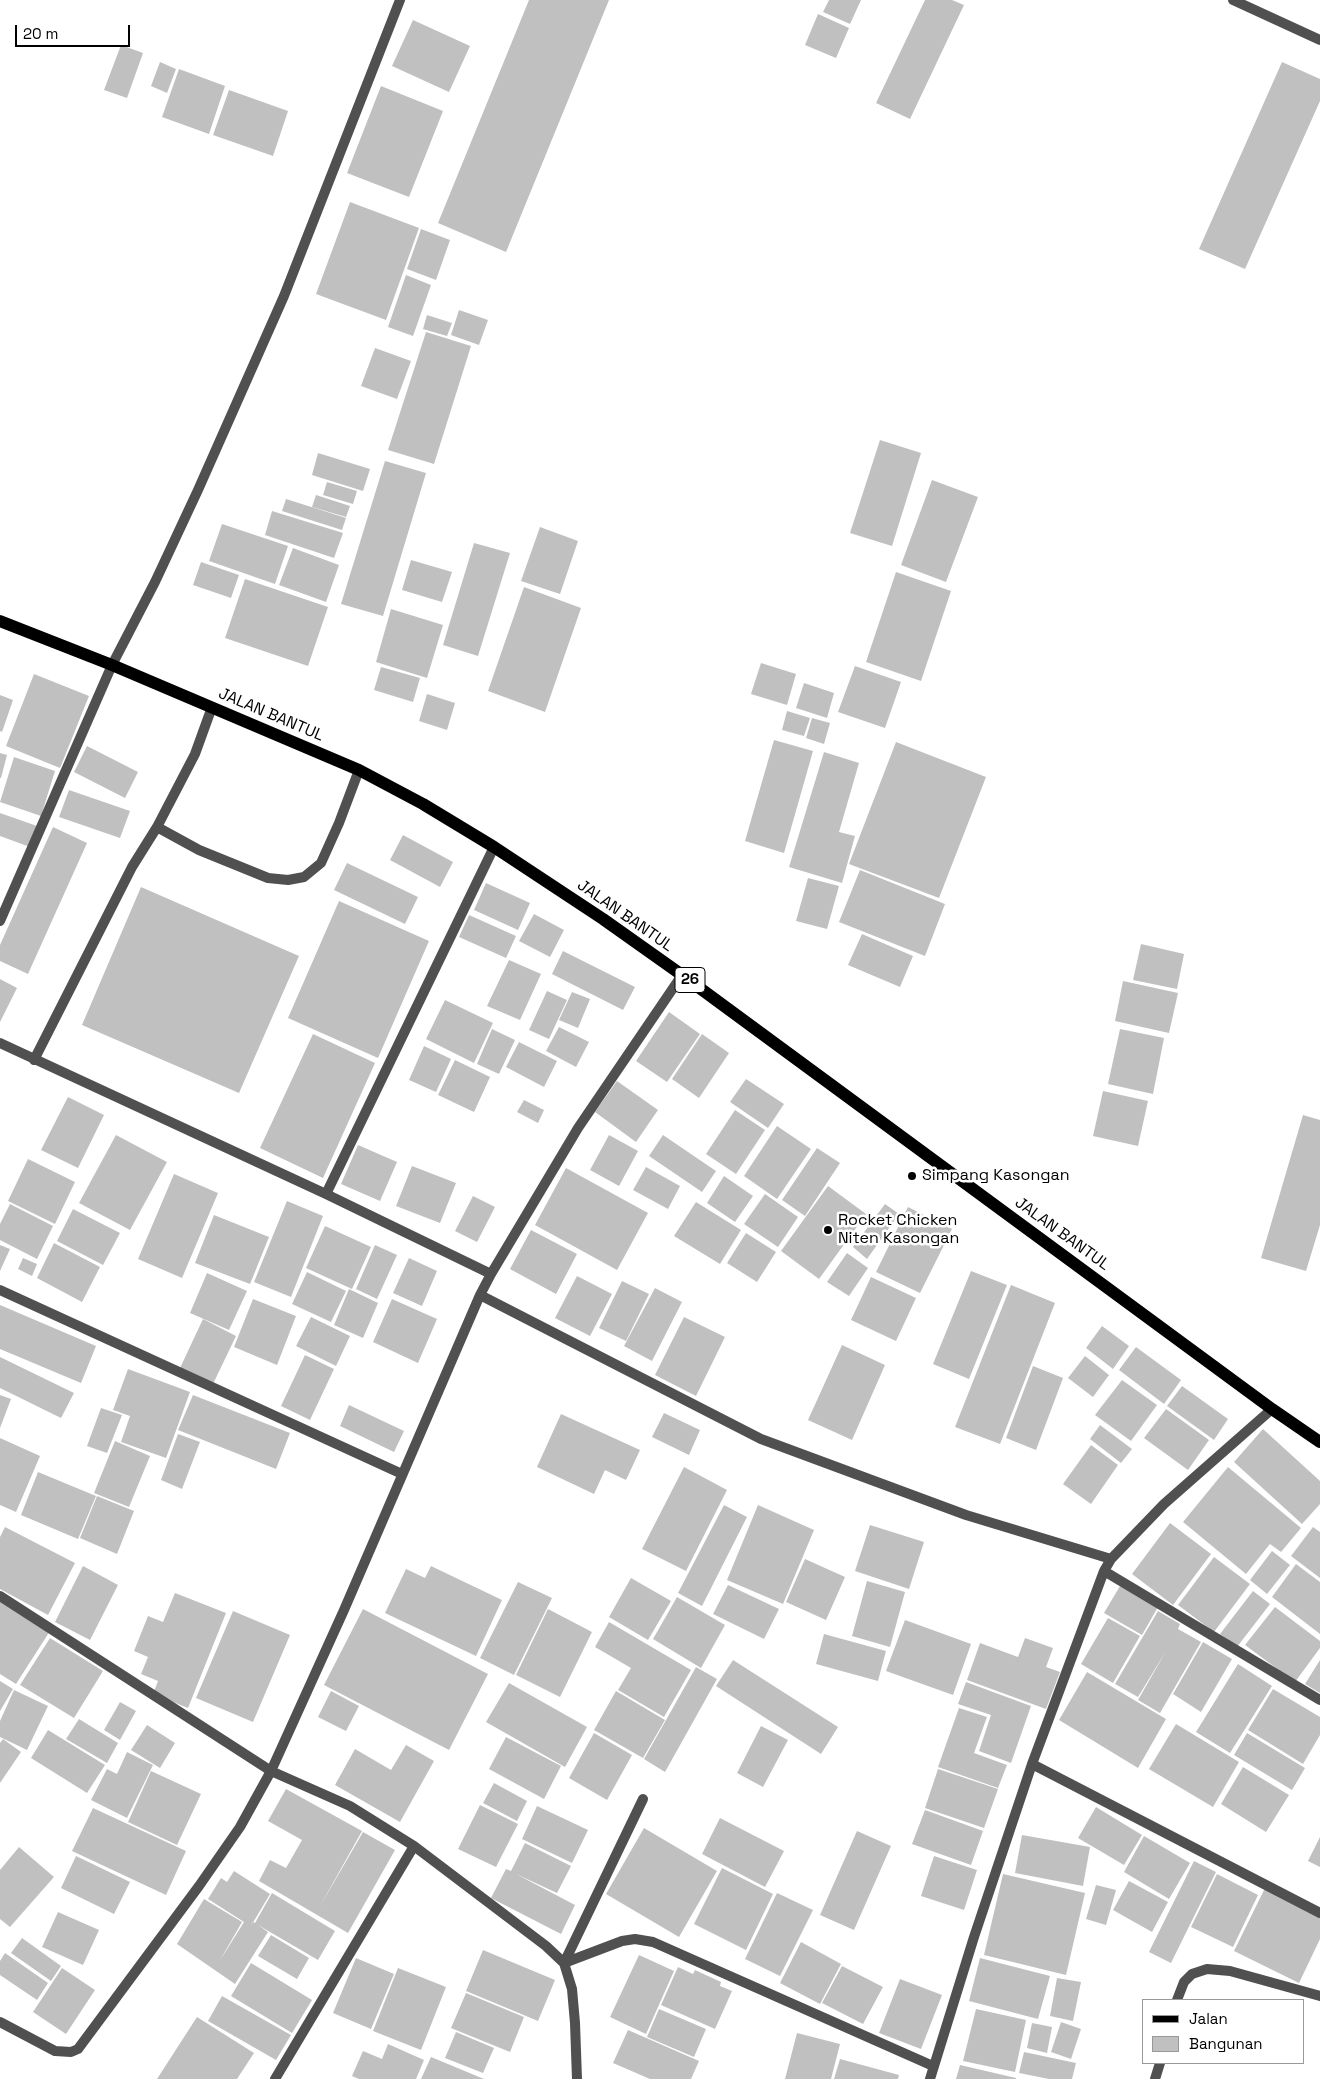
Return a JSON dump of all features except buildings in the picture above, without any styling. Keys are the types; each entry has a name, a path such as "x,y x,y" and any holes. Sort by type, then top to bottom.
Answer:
{"main road":[{"name":"JALAN BANTUL","path":"0,621 359,770 423,804 494,847 603,919 682,975 1272,1409 1320,1442"}],"street":[{"path":"0,921 112,666 155,582 190,507 284,296 400,0"},
{"path":"1233,0 1320,40"},
{"path":"34,1060 132,867 157,827 195,754 212,708"},
{"path":"157,827 199,850 268,878 288,880 304,876 321,863 339,823 359,770"},
{"path":"326,1194 494,847"},
{"path":"0,2022 55,2051 71,2052 78,2049 240,1827 271,1771 344,1610 480,1295 578,1128 682,975"},
{"path":"0,1043 326,1194 491,1274"},
{"path":"0,1290 402,1474"},
{"path":"480,1295 761,1439 966,1515 1111,1559"},
{"path":"930,2079 1032,1764 1104,1571 1111,1559 1164,1504 1272,1409"},
{"path":"1104,1571 1320,1700"},
{"path":"0,1596 271,1771 350,1806 414,1846 546,1946 564,1963 572,1989 577,2079"},
{"path":"1032,1764 1320,1913"},
{"path":"564,1963 643,1799"},
{"path":"274,2079 414,1846"},
{"path":"564,1963 622,1941 635,1939 653,1942 933,2066"},
{"path":"1177,1999 1184,1982 1192,1974 1207,1969 1230,1971 1320,1996"},
{"path":"1155,2079 1160,2064"}],"place":[{"name":"Simpang Kasongan","path":"912,1176"},
{"name":"Rocket Chicken Niten Kasongan","path":"828,1230"}]}
